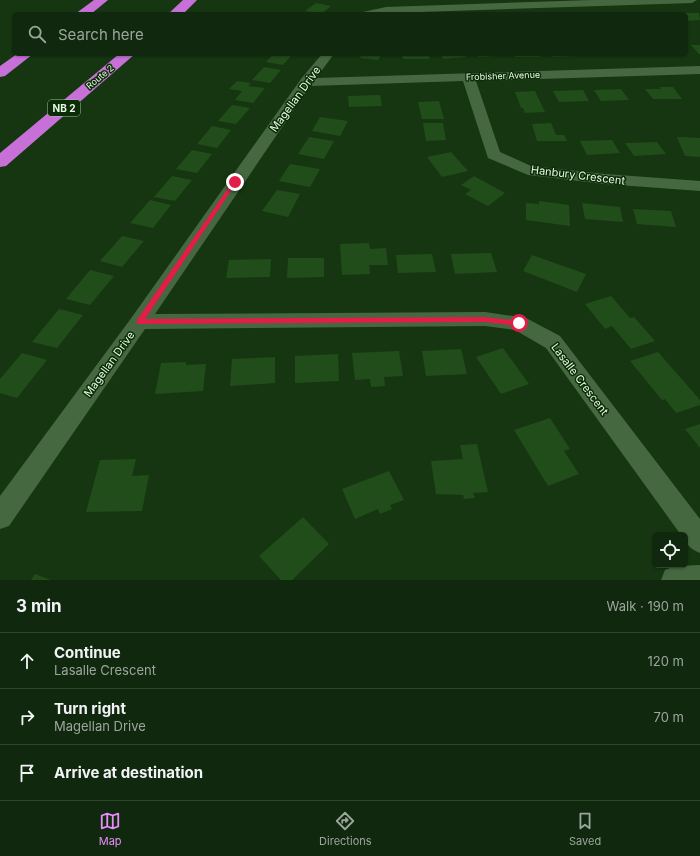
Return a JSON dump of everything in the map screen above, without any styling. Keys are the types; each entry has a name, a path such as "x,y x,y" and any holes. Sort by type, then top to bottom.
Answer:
{"highway":[{"path":"85,12 102,0"},
{"path":"177,12 191,0"},
{"path":"0,73 23,56"},
{"name":"Route 2","path":"0,162 126,56"}],"street":[{"path":"376,12 386,10 692,0"},
{"name":"Magellan Drive","path":"0,517 139,322 306,82 326,56"},
{"name":"Frobisher Avenue","path":"306,82 700,70"},
{"name":"Hanbury Crescent","path":"468,76 493,155 528,170 605,179 700,186"},
{"name":"Lasalle Crescent","path":"139,322 485,319 519,323 553,342 700,540"},
{"path":"674,580 700,579"}],"building":[{"path":"316,3 331,6 324,12 305,11"},
{"path":"688,13 699,13 700,20 688,21"},
{"path":"691,45 700,45 700,54 699,54"},
{"path":"272,56 291,56 283,65 266,62"},
{"path":"361,56 381,56 378,60 360,58"},
{"path":"402,56 429,56 430,59 403,59"},
{"path":"441,56 466,57 443,59"},
{"path":"478,56 498,56 478,57"},
{"path":"515,56 540,57 515,57"},
{"path":"552,56 577,56 553,57"},
{"path":"264,67 281,70 270,83 252,80"},
{"path":"237,81 251,83 248,86 265,88 253,103 235,100 242,91 229,89"},
{"path":"660,87 673,87 682,99 653,99 645,89 661,89"},
{"path":"621,89 629,100 601,101 594,90"},
{"path":"583,90 589,101 559,102 553,91"},
{"path":"535,91 545,112 525,113 523,108 521,108 515,92"},
{"path":"380,95 382,106 349,107 348,96"},
{"path":"439,101 444,119 422,119 418,102"},
{"path":"232,105 250,108 236,124 218,121"},
{"path":"320,117 348,121 340,136 312,131"},
{"path":"423,123 443,123 446,140 426,141"},
{"path":"551,123 556,135 564,135 567,141 537,141 532,124"},
{"path":"212,126 231,130 217,148 197,144"},
{"path":"309,137 334,141 324,159 298,154"},
{"path":"677,137 700,138 700,157 685,156"},
{"path":"612,140 620,153 587,155 580,141"},
{"path":"657,142 666,154 634,156 625,143"},
{"path":"192,150 212,154 197,173 176,169"},
{"path":"451,152 468,171 442,177 427,157"},
{"path":"290,164 320,169 310,187 279,181"},
{"path":"172,176 192,180 175,201 154,197"},
{"path":"474,176 505,193 488,206 465,194 471,190 461,185"},
{"path":"277,190 300,194 288,217 262,211"},
{"path":"150,200 171,205 153,228 130,223"},
{"path":"539,201 569,205 570,226 526,220 526,203 539,204"},
{"path":"582,203 620,207 623,222 585,219"},
{"path":"633,209 671,211 676,227 637,224"},
{"path":"122,236 144,241 122,267 100,261"},
{"path":"369,243 370,249 386,248 388,265 369,265 370,274 342,275 340,244"},
{"path":"491,253 497,272 455,274 451,254"},
{"path":"432,254 436,272 398,273 396,255"},
{"path":"532,255 586,274 577,292 523,271"},
{"path":"288,258 324,258 324,277 287,278"},
{"path":"271,259 270,277 226,278 229,260"},
{"path":"90,270 114,276 90,305 66,299"},
{"path":"611,296 630,318 634,317 655,341 631,349 612,326 605,329 585,304"},
{"path":"59,309 83,315 57,348 32,342"},
{"path":"503,348 529,384 501,394 476,357"},
{"path":"461,349 467,374 426,376 422,351"},
{"path":"399,351 403,376 384,377 385,386 371,387 370,379 355,380 352,353"},
{"path":"658,352 700,400 700,405 676,413 665,399 662,400 630,361"},
{"path":"22,353 47,360 17,398 0,393 0,379"},
{"path":"338,354 339,381 295,383 295,356"},
{"path":"275,357 275,383 230,386 232,359"},
{"path":"186,362 186,365 206,364 203,391 155,394 161,363"},
{"path":"550,418 570,449 564,451 579,474 548,486 514,430"},
{"path":"700,424 700,448 685,429"},
{"path":"477,444 488,492 473,493 475,498 464,499 463,495 436,494 431,461 463,459 460,445"},
{"path":"136,459 132,476 149,475 142,511 86,512 100,460"},
{"path":"389,471 404,500 390,505 392,509 380,514 378,509 355,519 342,489"},
{"path":"303,517 329,544 292,580 281,580 259,556"},
{"path":"35,574 51,580 31,580"}],"route":[{"path":"235,182 139,322 485,319 519,323"}]}
